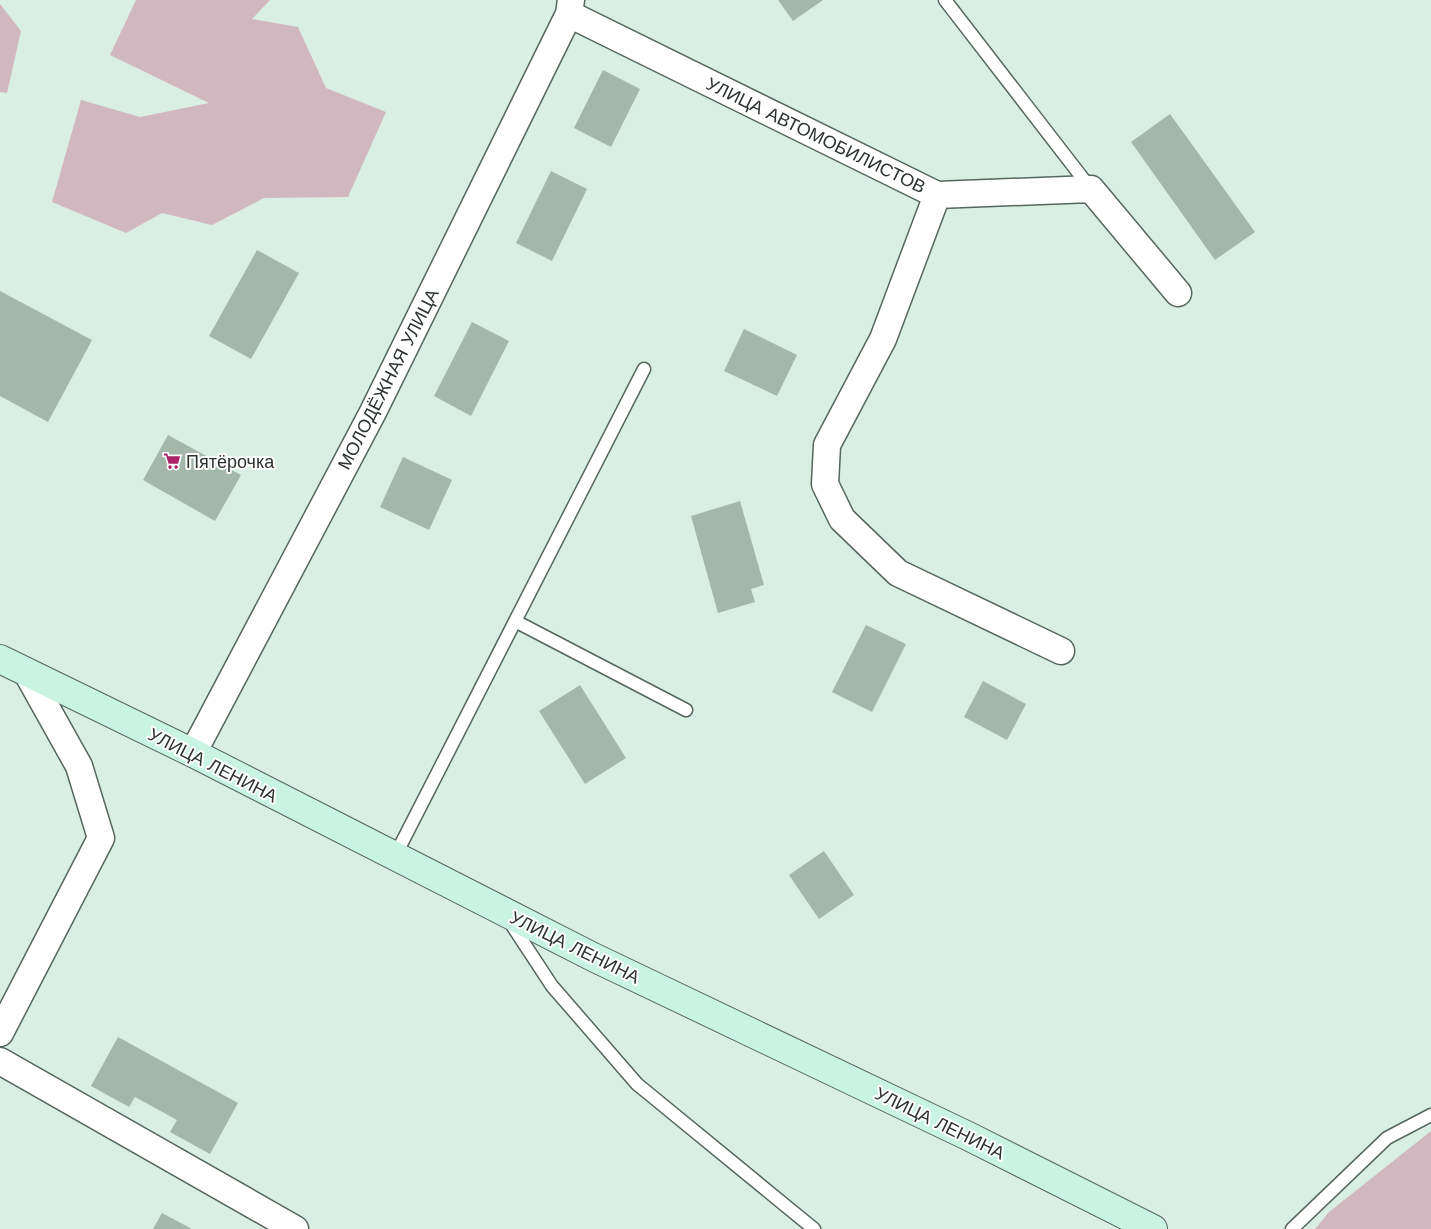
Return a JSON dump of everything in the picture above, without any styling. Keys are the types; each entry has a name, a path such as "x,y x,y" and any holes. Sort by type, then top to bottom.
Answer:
{"main road":[{"name":"УЛИЦА ЛЕНИНА","path":"0,659 193,753 593,956 968,1136 1153,1229"}],"street":[{"name":"УЛИЦА АВТОМОБИЛИСТОВ","path":"570,7 937,195 1091,189"},
{"name":"МОЛОДЁЖНАЯ УЛИЦА","path":"193,753 373,412 570,7"},
{"path":"1091,189 1178,293"},
{"path":"937,195 883,339 827,445 826,484 842,519 898,573 1060,651"},
{"path":"0,1032 101,838 80,766 27,673"},
{"path":"0,1061 295,1229"}],"lane":[{"path":"945,0 1091,189"},
{"path":"395,856 644,369"},
{"path":"515,621 686,710"},
{"path":"502,911 552,986 637,1084 814,1229"},
{"path":"1292,1229 1387,1138 1431,1115"}],"shaded area":[{"path":"136,0 270,0 252,19 298,27 326,88 386,112 348,197 264,198 212,225 162,213 126,233 52,202 81,100 140,117 209,103 110,55"},
{"path":"0,4 21,31 7,93 0,92"},
{"path":"1431,1131 1431,1229 1315,1229 1329,1212"}],"building":[{"path":"778,0 823,0 793,21"},
{"path":"603,70 640,89 611,147 574,128"},
{"path":"1170,114 1255,232 1215,260 1131,142"},
{"path":"551,171 587,189 552,261 516,243"},
{"path":"257,250 299,273 251,359 209,336"},
{"path":"0,291 92,340 48,422 0,396"},
{"path":"472,322 509,341 471,416 434,396"},
{"path":"744,329 797,355 777,396 724,371"},
{"path":"168,435 241,475 215,521 143,480"},
{"path":"403,457 452,480 429,530 380,507"},
{"path":"740,501 764,585 751,589 755,602 718,613 691,516"},
{"path":"866,625 906,644 872,712 832,692"},
{"path":"983,681 1026,704 1007,740 964,717"},
{"path":"580,685 626,758 585,784 539,711"},
{"path":"824,851 854,895 819,919 789,875"},
{"path":"118,1037 238,1103 210,1154 170,1132 177,1120 135,1097 129,1107 91,1086"},
{"path":"162,1213 192,1229 153,1229"}],"place":[{"name":"Пятёрочка","path":"172,461"}]}
